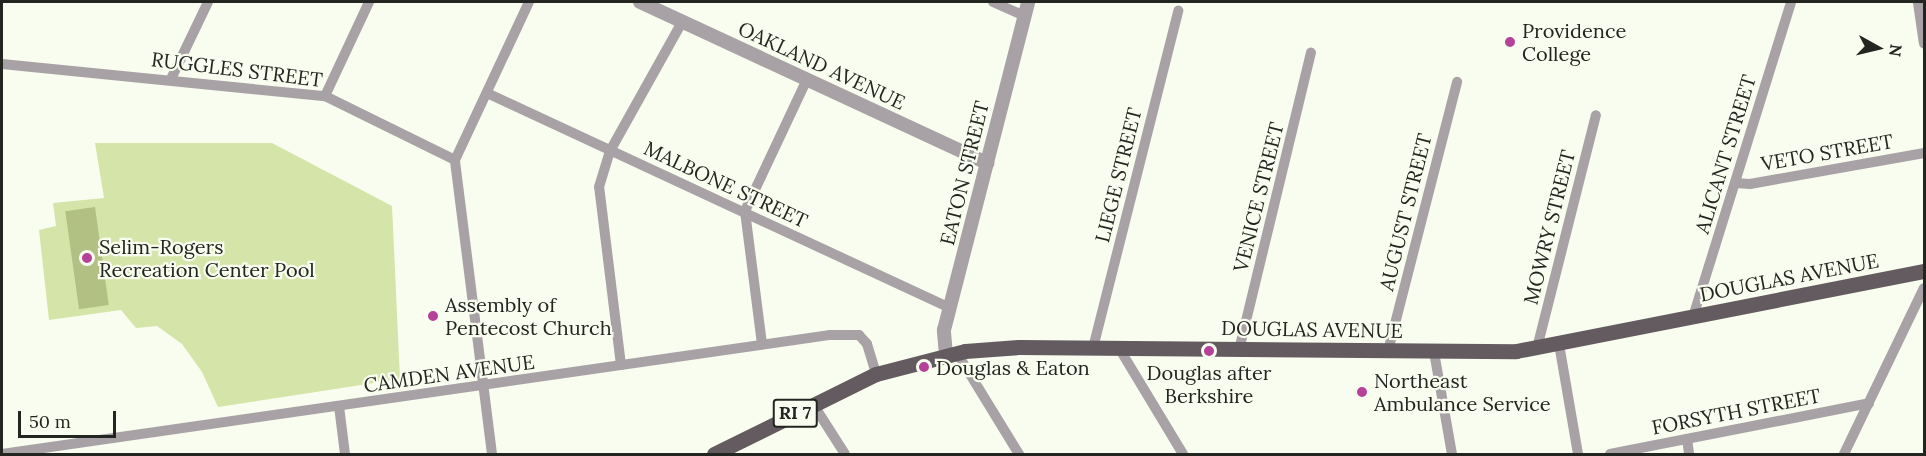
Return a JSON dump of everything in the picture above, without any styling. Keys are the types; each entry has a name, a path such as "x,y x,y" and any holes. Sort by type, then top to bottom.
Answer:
{"main road":[{"name":"DOUGLAS AVENUE","path":"714,454 876,374 951,354 1009,347 1434,352 1537,348 1924,272"}],"street":[{"path":"171,79 208,2"},
{"path":"325,96 369,2"},
{"path":"492,454 455,160 529,2"},
{"name":"OAKLAND AVENUE","path":"640,2 987,163"},
{"path":"993,2 1024,16"},
{"name":"EATON STREET","path":"951,354 943,339 1028,2"},
{"name":"ALICANT STREET","path":"1693,317 1791,2"},
{"path":"1917,3 1924,44"},
{"name":"LIEGE STREET","path":"1093,348 1178,11"},
{"path":"621,364 599,187 610,151 682,22"},
{"name":"VENICE STREET","path":"1239,350 1311,53"},
{"name":"RUGGLES STREET","path":"2,64 325,96 455,160"},
{"path":"762,344 745,211 807,80"},
{"name":"AUGUST STREET","path":"1388,351 1457,82"},
{"name":"MALBONE STREET","path":"487,93 745,211 950,309"},
{"name":"MOWRY STREET","path":"1537,348 1596,115"},
{"name":"VETO STREET","path":"1735,183 1750,184 1924,153"},
{"path":"1844,454 1924,288"},
{"name":"CAMDEN AVENUE","path":"2,454 484,387 621,364 830,335 860,335 867,344 876,374"},
{"path":"1559,344 1578,454"},
{"path":"1119,348 1183,454"},
{"path":"1434,352 1452,454"},
{"path":"951,354 1019,454"},
{"name":"FORSYTH STREET","path":"1610,454 1869,403"},
{"path":"813,404 845,454"},
{"path":"339,406 345,454"},
{"path":"1687,439 1689,454"}],"shaded area":[{"path":"95,143 272,143 392,206 400,379 218,407 202,372 182,344 157,326 136,328 121,310 49,320 39,230 56,226 53,203 104,198"},
{"name":"Selim-Rogers Recreation Center Pool","path":"95,207 109,305 79,309 65,211"}],"place":[{"name":"Providence College","path":"1510,42"},
{"name":"Selim-Rogers Recreation Center Pool","path":"87,258"},
{"name":"Assembly of Pentecost Church","path":"433,316"},
{"name":"Douglas after Berkshire","path":"1209,351"},
{"name":"Douglas & Eaton","path":"924,367"},
{"name":"Northeast Ambulance Service","path":"1362,392"}]}
